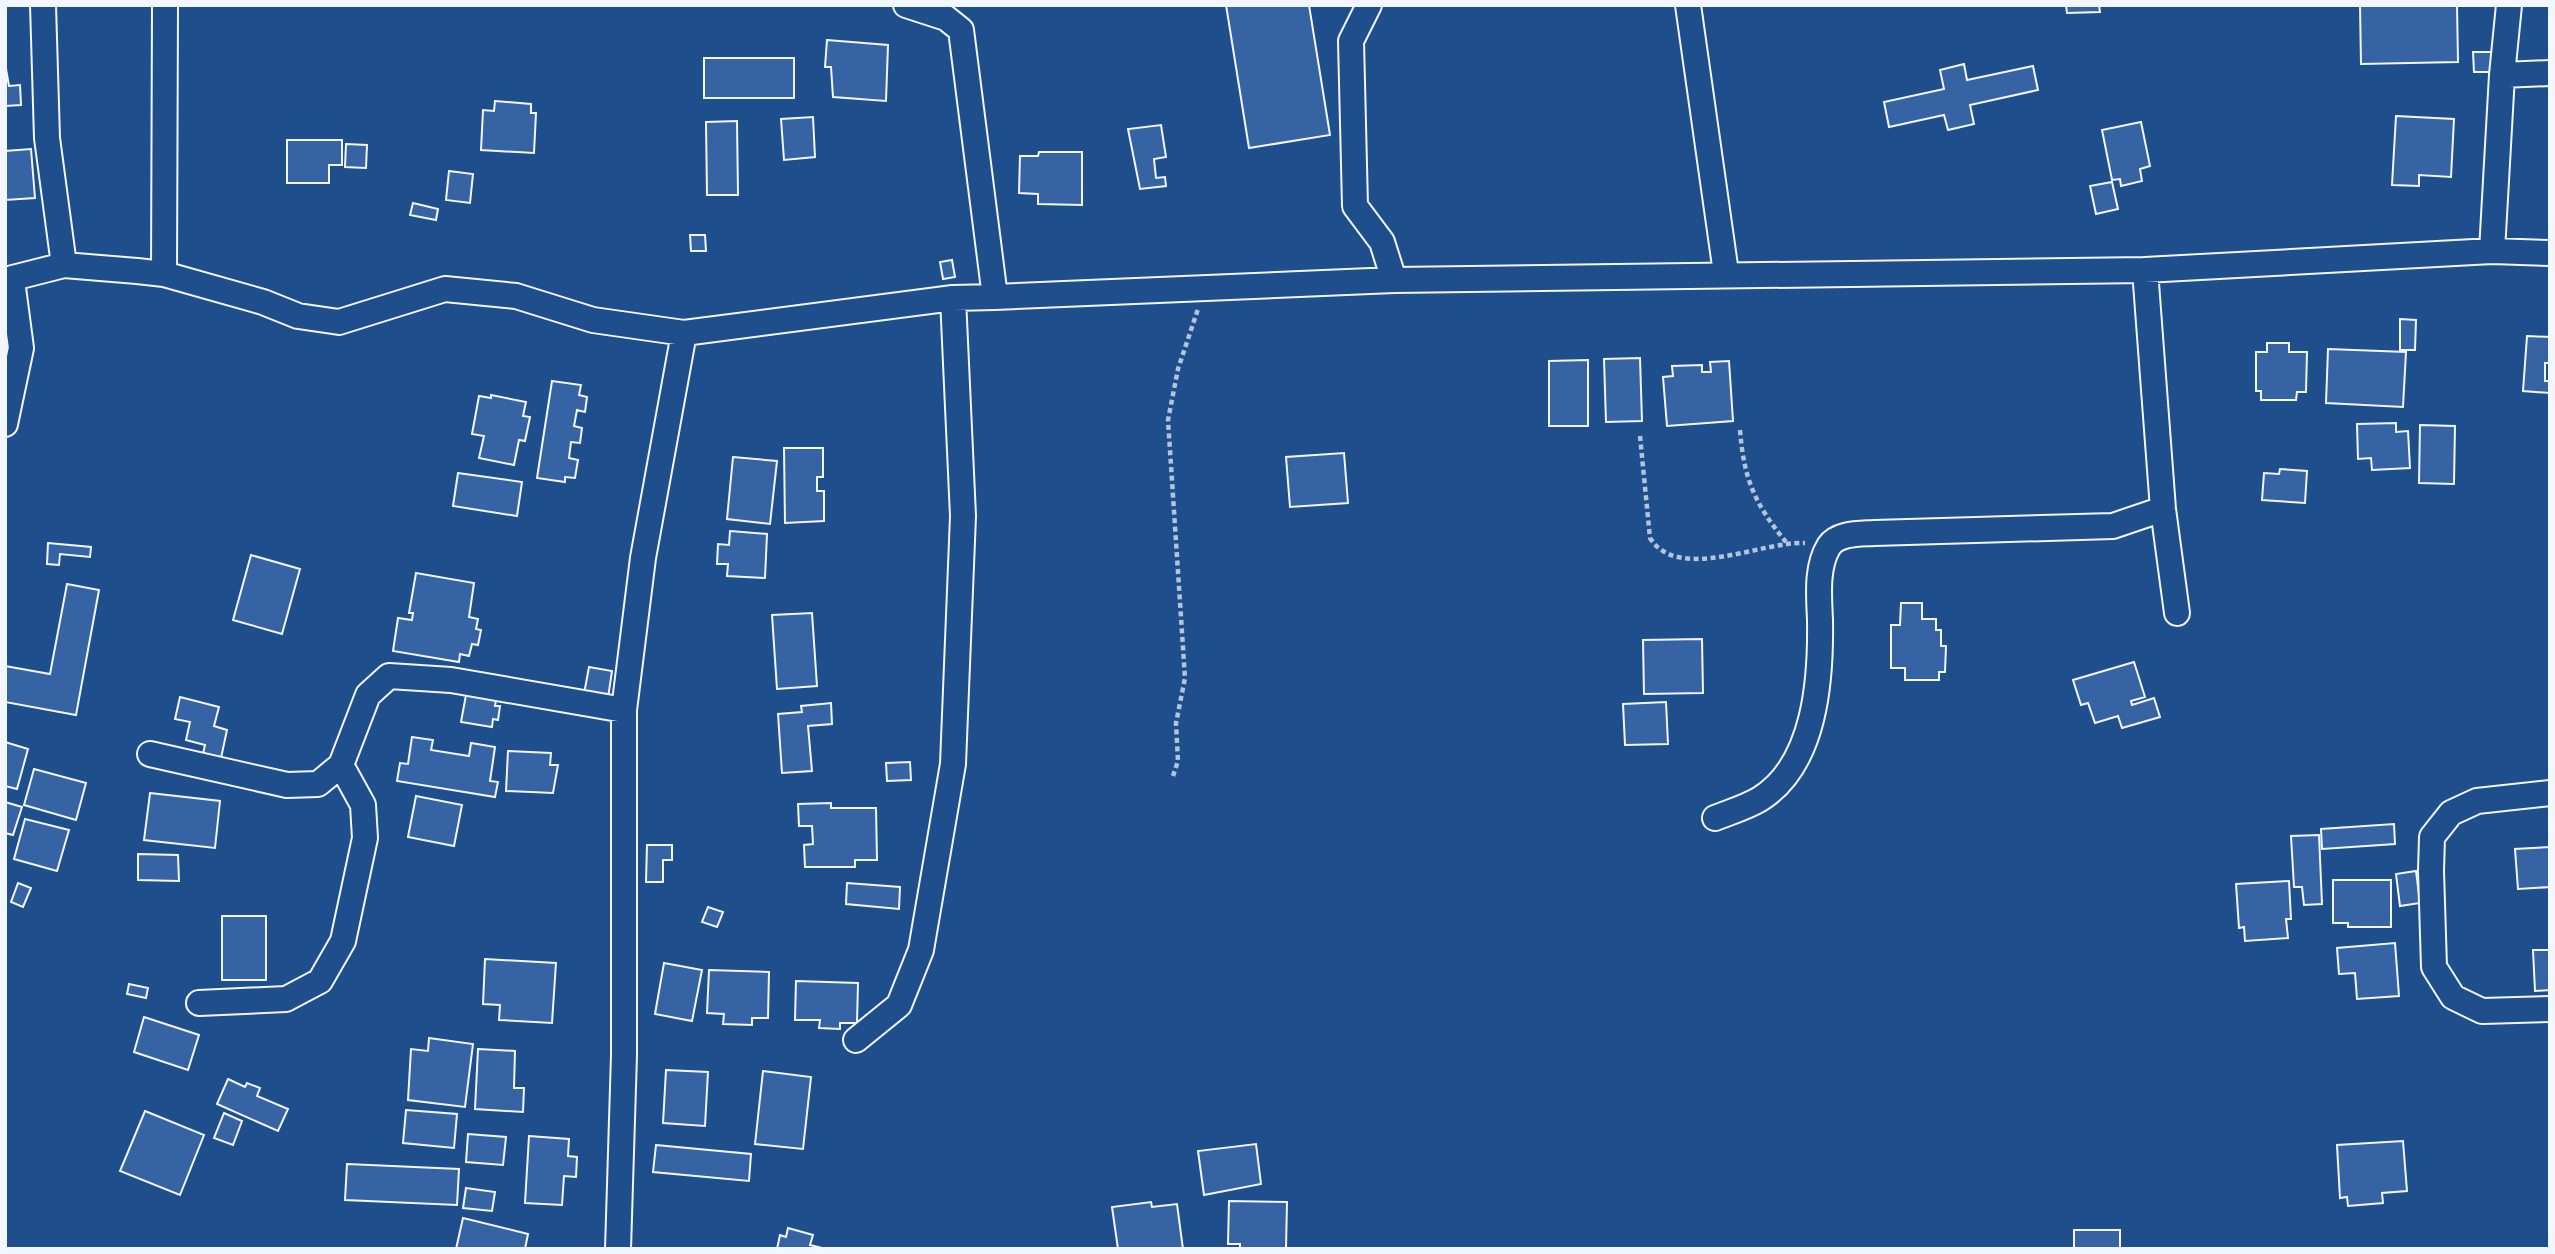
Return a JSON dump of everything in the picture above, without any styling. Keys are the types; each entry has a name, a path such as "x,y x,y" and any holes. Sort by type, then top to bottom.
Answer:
{"street":[{"path":"43,5 47,138 64,265"},
{"path":"164,274 165,5"},
{"path":"906,5 946,18 961,30"},
{"path":"961,5 961,30 995,296"},
{"path":"1369,5 1351,41 1356,206 1382,242 1394,279"},
{"path":"1688,5 1726,273"},
{"path":"2492,251 2502,75 2509,5"},
{"path":"2502,75 2550,73"},
{"path":"5,424 21,348 8,280 64,265 164,274 263,302 298,316 340,323 445,289 516,296 593,320 684,333 953,298 995,296 1394,279 2145,270 2492,251 2550,253"},
{"path":"2145,270 2163,509 2177,613"},
{"path":"856,1040 899,1005 920,950 953,764 963,516 953,298"},
{"path":"618,1249 624,1055 624,710 643,558 684,333"},
{"path":"1715,818 1760,799 1787,774 1809,726 1818,695 1821,666 1819,589 1822,566 1830,544 1844,536 1874,533 2113,526 2163,509"},
{"path":"150,754 287,785 318,784 341,765 368,695 389,676 451,680 624,710"},
{"path":"199,1003 286,999 320,981 342,941 365,838 363,805 341,765"},
{"path":"2550,793 2477,801 2451,813 2432,837 2431,871 2434,967 2453,997 2482,1011 2550,1009"}],"path":[{"path":"1173,776 1178,761 1176,723 1185,678 1168,419 1178,369 1204,288"},
{"path":"1740,430 1742,461 1761,512 1786,542"},
{"path":"1640,436 1650,538 1657,549 1689,560 1786,542 1830,544"}],"building":[{"path":"1226,5 1309,5 1330,135 1249,148"},
{"path":"2066,5 2099,5 2100,12 2067,13"},
{"path":"2360,5 2457,5 2458,62 2361,64"},
{"path":"827,40 888,45 886,101 833,97 831,67 825,67"},
{"path":"2473,52 2493,52 2493,72 2474,72"},
{"path":"704,58 794,58 794,98 704,98"},
{"path":"5,63 9,86 20,85 21,105 5,106"},
{"path":"1964,64 1967,80 2033,66 2038,90 1970,105 1974,124 1948,130 1944,115 1889,127 1884,102 1944,89 1940,70"},
{"path":"495,101 531,104 531,113 536,113 534,153 481,150 483,110 494,111"},
{"path":"2396,116 2454,119 2451,177 2419,175 2419,186 2392,185"},
{"path":"813,117 815,157 784,160 781,119"},
{"path":"737,121 738,195 707,195 706,122"},
{"path":"2141,122 2150,166 2140,169 2142,181 2121,186 2120,179 2112,180 2102,130"},
{"path":"1161,125 1166,157 1154,159 1156,178 1165,177 1166,186 1140,189 1128,129"},
{"path":"287,140 342,140 342,165 329,165 329,183 287,183"},
{"path":"346,144 367,145 366,168 345,167"},
{"path":"31,149 35,198 5,200 5,151"},
{"path":"1039,152 1082,152 1082,205 1038,204 1038,194 1019,193 1020,156 1038,156"},
{"path":"449,171 473,174 470,203 446,200"},
{"path":"2112,182 2118,209 2096,214 2090,186"},
{"path":"413,203 438,209 436,220 410,215"},
{"path":"690,235 705,235 706,251 691,251"},
{"path":"952,260 955,277 943,279 940,262"},
{"path":"2400,319 2416,320 2415,350 2400,350"},
{"path":"2527,336 2550,337 2550,363 2545,363 2545,381 2550,381 2550,393 2523,391"},
{"path":"2267,343 2289,343 2289,352 2307,352 2306,392 2297,392 2296,400 2261,400 2261,391 2256,391 2256,352 2267,352"},
{"path":"2328,349 2406,352 2403,407 2326,403"},
{"path":"1640,358 1642,421 1606,422 1604,359"},
{"path":"1588,360 1588,426 1549,426 1549,361"},
{"path":"1729,361 1733,421 1667,426 1663,377 1673,376 1672,366 1702,365 1702,372 1711,372 1710,362"},
{"path":"552,381 581,385 579,395 587,397 585,412 577,410 574,426 582,428 580,443 571,442 569,458 578,460 575,478 565,477 565,482 537,478"},
{"path":"491,395 526,402 523,416 530,417 525,441 519,440 514,465 479,458 484,436 472,434 479,396 491,398"},
{"path":"2396,423 2396,432 2408,431 2410,468 2372,470 2371,458 2358,459 2357,424"},
{"path":"2420,425 2455,426 2454,484 2419,483"},
{"path":"784,448 823,448 823,477 817,477 817,491 824,491 824,521 785,523"},
{"path":"1344,453 1348,503 1290,507 1286,457"},
{"path":"733,457 777,461 770,524 727,519"},
{"path":"2280,469 2307,471 2305,503 2262,500 2264,473 2279,474"},
{"path":"458,473 522,482 517,516 453,506"},
{"path":"730,531 767,534 765,578 727,576 728,564 717,564 718,544 729,545"},
{"path":"48,543 91,547 90,557 60,554 59,565 47,564"},
{"path":"251,555 300,569 282,634 233,620"},
{"path":"416,573 474,583 469,617 478,619 476,629 481,630 478,645 472,644 469,656 460,654 459,662 393,651 398,618 412,620 413,613 409,613"},
{"path":"67,584 99,590 76,715 5,702 5,666 50,674"},
{"path":"1901,603 1922,603 1922,619 1936,619 1936,630 1941,630 1941,646 1946,646 1945,672 1939,672 1939,680 1905,680 1905,668 1891,668 1891,625 1900,625"},
{"path":"812,613 817,686 777,689 772,615"},
{"path":"1702,639 1703,693 1644,694 1643,640"},
{"path":"2134,662 2145,697 2131,701 2132,705 2154,698 2160,717 2122,728 2118,716 2095,723 2088,703 2081,705 2073,680"},
{"path":"589,667 612,671 608,698 584,694"},
{"path":"466,695 496,700 495,706 500,706 498,720 493,719 492,727 461,722"},
{"path":"180,697 219,707 214,726 227,730 221,758 203,754 205,745 186,740 190,722 175,719"},
{"path":"1666,702 1668,744 1625,745 1623,704"},
{"path":"831,703 832,724 808,726 812,771 782,773 778,714 802,712 801,706"},
{"path":"412,737 433,740 431,750 469,756 471,743 495,747 490,781 498,782 495,797 397,781 400,763 408,764"},
{"path":"5,742 28,749 17,789 5,786"},
{"path":"508,751 551,753 550,765 558,765 553,793 506,791"},
{"path":"910,762 911,780 887,781 886,763"},
{"path":"34,769 86,783 76,820 24,805"},
{"path":"150,793 220,801 215,848 144,840"},
{"path":"416,796 462,805 454,846 408,837"},
{"path":"5,802 22,807 13,835 5,833"},
{"path":"831,803 831,808 876,808 877,860 855,860 855,867 805,867 804,845 813,844 812,826 799,826 798,804"},
{"path":"25,819 69,830 57,871 14,859"},
{"path":"2394,824 2395,844 2322,849 2321,829"},
{"path":"2319,835 2322,904 2304,905 2302,887 2294,887 2291,836"},
{"path":"647,845 672,845 672,860 663,860 663,882 646,882"},
{"path":"2550,847 2550,887 2518,889 2515,849"},
{"path":"138,854 178,855 179,881 138,880"},
{"path":"2416,871 2420,903 2400,906 2396,874"},
{"path":"2333,880 2391,880 2391,927 2348,927 2348,923 2333,923"},
{"path":"2289,881 2291,919 2286,919 2288,938 2245,941 2244,927 2239,928 2236,884"},
{"path":"18,883 31,888 23,907 11,902"},
{"path":"847,883 900,887 899,909 846,904"},
{"path":"708,907 723,912 717,927 702,922"},
{"path":"222,916 266,916 266,980 222,980"},
{"path":"2395,943 2399,996 2357,999 2355,973 2339,974 2337,948"},
{"path":"2533,950 2550,950 2550,990 2535,991"},
{"path":"485,959 556,963 552,1023 499,1020 500,1005 483,1004"},
{"path":"664,963 702,970 692,1021 655,1014"},
{"path":"709,970 769,972 768,1018 752,1018 752,1025 723,1024 724,1014 707,1013"},
{"path":"796,981 858,983 857,1023 840,1023 840,1029 819,1028 820,1020 795,1020"},
{"path":"129,984 148,988 146,998 127,994"},
{"path":"144,1017 199,1035 188,1070 134,1052"},
{"path":"429,1038 473,1044 465,1107 408,1100 411,1049 428,1051"},
{"path":"478,1049 515,1051 514,1088 524,1088 523,1112 475,1109"},
{"path":"666,1070 708,1072 705,1126 663,1123"},
{"path":"763,1071 811,1077 803,1149 755,1144"},
{"path":"228,1079 245,1087 247,1083 260,1088 257,1096 288,1109 278,1131 217,1104"},
{"path":"406,1110 457,1114 454,1148 403,1143"},
{"path":"145,1111 204,1135 180,1195 120,1171"},
{"path":"224,1113 242,1121 233,1145 214,1138"},
{"path":"468,1134 506,1137 503,1165 466,1162"},
{"path":"529,1136 569,1139 568,1156 577,1157 576,1177 564,1176 562,1205 525,1203"},
{"path":"2403,1141 2407,1191 2382,1193 2383,1203 2348,1206 2347,1197 2340,1198 2337,1145"},
{"path":"1256,1144 1261,1184 1204,1195 1198,1151"},
{"path":"656,1145 751,1154 749,1181 653,1172"},
{"path":"347,1164 459,1169 457,1205 345,1200"},
{"path":"466,1188 495,1192 492,1211 463,1208"},
{"path":"1229,1201 1287,1202 1286,1249 1240,1249 1240,1244 1228,1244"},
{"path":"1151,1202 1152,1207 1177,1204 1183,1249 1118,1249 1112,1207"},
{"path":"463,1218 528,1234 525,1249 456,1249"},
{"path":"788,1228 813,1235 810,1245 826,1249 777,1249 780,1235 786,1237"},
{"path":"2074,1230 2120,1230 2120,1249 2074,1249"}]}
